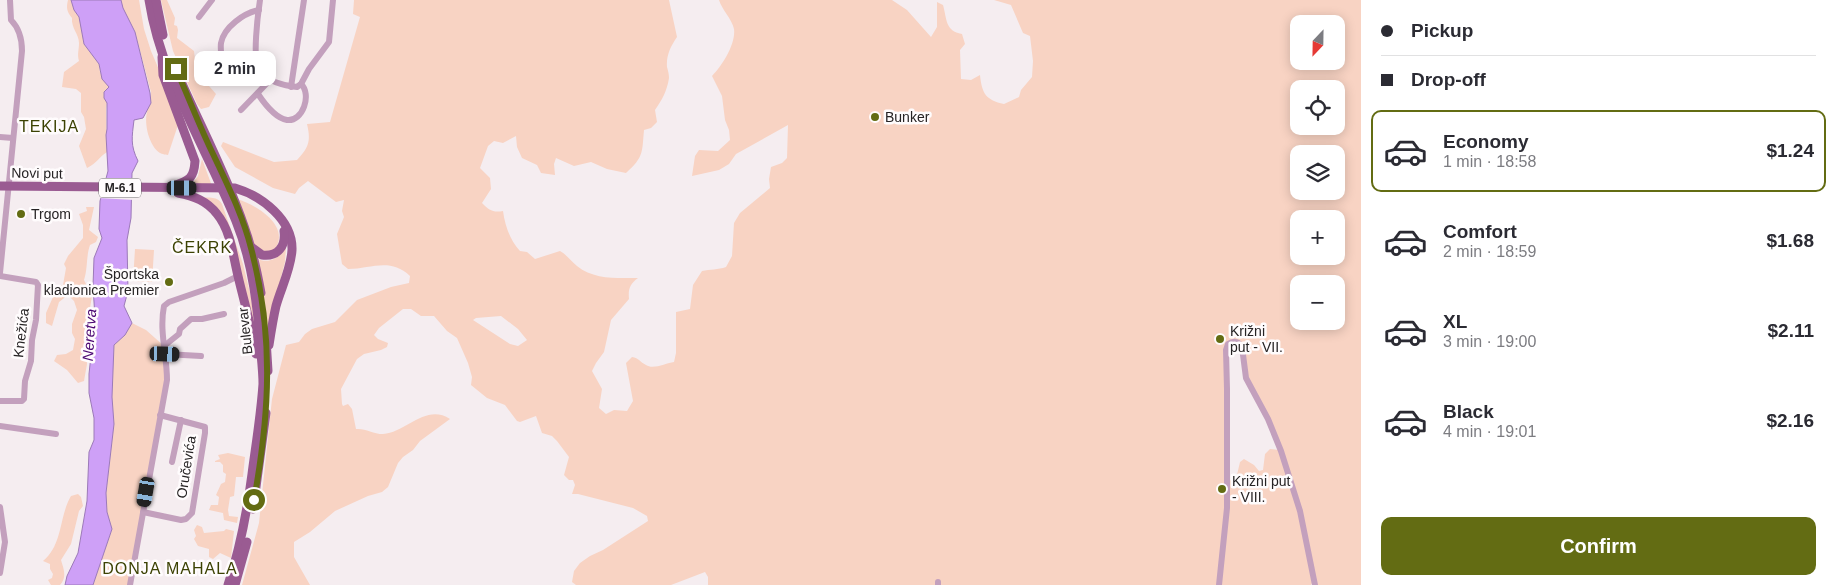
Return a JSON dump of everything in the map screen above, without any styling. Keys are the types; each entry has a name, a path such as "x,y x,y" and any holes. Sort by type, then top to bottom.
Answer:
{"main road":[{"name":"Bulevar","path":"149,0 162,52 186,111 222,179 233,205 246,253 256,303 262,360 261,406 246,518 228,585"},
{"path":"156,0 161,28 168,50 214,155 222,179"},
{"path":"162,52 163,75 195,160 194,171 190,180 166,188"},
{"name":"Novi put","path":"4,186 166,188"},
{"name":"M-6.1","path":"166,188 236,188 251,194 264,202 282,221 288,230 292,251 276,307 268,357 268,395 257,483 247,541 235,585"},
{"name":"M-6.1","path":"166,188 204,202 218,214 226,230 254,337 261,406"},
{"path":"233,205 251,247 261,297 268,357"},
{"path":"251,247 256,252 267,256 279,251 285,240 282,221"}],"street":[{"path":"0,275 4,186 12,138 22,43 17,26 11,20 10,0"},
{"path":"199,17 212,0"},
{"path":"260,0 256,63 258,70 271,79 291,87 297,87 301,84 329,42 333,0"},
{"path":"291,87 304,0"},
{"path":"223,67 220,45 223,38 243,16 259,10"},
{"path":"241,110 271,79"},
{"path":"258,94 274,113 285,120 292,119 297,116 306,103 306,93 301,84"},
{"path":"0,137 12,138"},
{"name":"Knežića","path":"0,275 38,284 36,320 32,340 31,361 25,380 24,399 22,401 0,401"},
{"path":"130,585 167,380 162,318 164,306 238,276"},
{"path":"164,346 179,334 180,329 187,321 224,314"},
{"path":"1219,585 1227,498 1226,350 1228,344 1233,342 1238,343 1242,347 1246,378 1268,419 1281,450 1300,511 1314,585"},
{"path":"165,354 201,356"},
{"name":"Oručevića","path":"143,512 182,520 190,516 205,430 202,425 160,415"},
{"name":"Oručevića","path":"172,462 181,420"},
{"path":"0,426 56,434"},
{"path":"0,507 5,542 0,572"}],"shaded area":[{"path":"68,0 71,0 74,10 80,17 84,44 99,64 100,72 109,88 106,109 107,152 87,168 79,146 86,129 81,112 81,93 76,89 62,87 64,72 79,61 79,40 72,18 67,10"},
{"path":"71,0 121,0 135,32 151,103 143,118 134,120 133,126 133,145 138,161 132,173 131,218 127,240 128,291 124,306 132,323 125,335 114,345 112,397 114,424 106,493 107,512 112,529 93,585 65,585 67,576 78,553 87,501 89,452 94,440 94,418 89,393 89,374 95,318 94,258 102,238 99,229 100,201 108,171 107,103 104,98 104,92 109,87 102,79 99,64 84,44 79,17 74,10"},
{"path":"121,0 139,0 144,29 151,51 180,119 168,155 156,150 148,134 146,117 151,92 135,32 122,8"},
{"path":"161,0 167,0 175,18 174,25 177,26 178,30 177,38 194,51 198,69 206,76 209,86 216,94 209,107 201,109 197,104 173,51"},
{"path":"354,0 669,0 677,37 667,59 668,83 664,95 655,110 657,122 651,128 644,130 641,154 636,163 626,173 607,169 591,162 574,166 556,158 554,164 555,175 541,173 537,165 522,158 517,147 516,136 503,143 494,141 488,146 480,168 490,178 491,189 482,203 496,212 503,211 508,232 520,251 527,252 535,259 560,251 577,266 591,274 606,277 638,278 630,287 629,299 611,320 604,352 592,371 602,389 599,408 606,414 614,410 627,411 633,401 626,363 632,357 652,367 674,362 676,353 676,312 690,309 693,285 702,271 726,267 732,256 734,223 740,213 770,188 771,167 782,163 787,158 788,125 736,154 729,164 719,170 692,176 695,156 699,150 718,151 730,140 722,96 712,76 728,54 734,35 733,25 719,0 892,0 907,10 931,37 937,27 937,2 943,5 946,20 952,30 962,34 965,44 960,50 961,79 971,80 980,75 982,87 986,95 1004,104 1019,97 1021,90 1032,77 1033,61 1030,36 1023,33 1011,5 994,0 1361,0 1361,585 1315,585 1313,581 1311,585 708,585 708,577 705,572 671,585 576,585 572,582 574,571 580,563 648,521 647,516 633,508 572,494 575,485 573,480 569,480 564,475 569,457 552,436 542,433 536,416 520,422 517,421 505,405 487,398 471,385 472,377 468,363 457,338 447,331 434,316 421,316 411,309 403,309 379,328 374,335 388,343 387,347 364,354 357,359 341,389 342,404 343,406 348,404 352,409 356,429 379,434 392,432 433,414 450,419 420,441 413,450 403,457 398,463 388,487 382,492 368,496 335,511 310,532 294,542 294,557 310,585 242,585 259,523 272,399 286,345 299,342 312,329 335,322 357,300 391,287 409,283 410,276 403,270 388,265 348,269 342,264 337,234 344,217 342,211 344,200 336,202 308,181 295,194 273,188 235,167 221,146 223,142 274,162 297,160 308,144 307,124 330,122 360,17 353,14","holes":["501,316 518,329 527,340 518,346 510,344 473,320 476,318","1228,344 1240,344 1250,386 1280,450 1270,449 1265,454 1263,470 1259,471 1254,465 1244,459 1240,462 1236,479 1227,481"]},
{"path":"202,159 212,186 191,185 198,176"},
{"path":"200,197 216,199 222,204 243,264 251,297 256,335 227,230"},
{"path":"237,199 263,212 276,226 279,234 278,243 273,252 256,250"},
{"path":"86,207 94,207 89,230 98,237 96,242 90,245 84,280 92,296 88,320 90,340 86,350 87,364 84,381 78,383 67,370 54,361 57,355 66,354 73,350 75,339 72,333 72,324 77,310 74,301 68,295 59,302 52,326 46,323 46,313 53,297 59,296 62,292 55,286 63,285 66,268 64,264 83,238 83,225 79,214 87,211"},
{"path":"286,247 285,262 268,328 256,258 265,261 273,259"},
{"path":"135,249 154,250 152,282 133,281"},
{"path":"132,323 146,330 164,346 167,366 130,585 93,585 112,529 107,512 106,493 114,424 112,397 114,345 125,335"},
{"path":"228,453 245,457 243,477 236,477 234,496 230,497 228,510 229,516 238,517 237,523 224,520 223,513 209,510 211,505 218,505 219,497 216,495 221,484 225,482 226,474 223,472 223,465 215,461 220,459 218,455"},
{"path":"78,494 81,497 83,506 79,511 71,544 61,560 64,579 60,585 51,585 48,580 52,578 53,574 50,564 43,561 54,547 64,512 71,496"},
{"path":"197,525 202,527 204,533 224,531 226,529 234,531 231,558 220,553 213,559 209,557 209,549 198,546 194,539 196,536 194,530"}],"pier":[{"path":"103,179 134,180 134,200 98,198"}],"place":[{"name":"Bunker","path":"875,117"},
{"name":"Trgom","path":"21,214"},
{"name":"Športska kladionica Premier","path":"169,282"},
{"name":"Križni put - VII.","path":"1220,339"},
{"name":"Križni put - VIII.","path":"1222,489"}],"district":[{"name":"TEKIJA","path":"49,126"},
{"name":"ČEKRK","path":"202,247"},
{"name":"DONJA MAHALA","path":"170,568"}],"route":[{"path":"176,69 226,178 251,247 258,279 268,357 268,388 262,450 254,500"}],"water label":[{"name":"Neretva","path":"89,335"}]}
